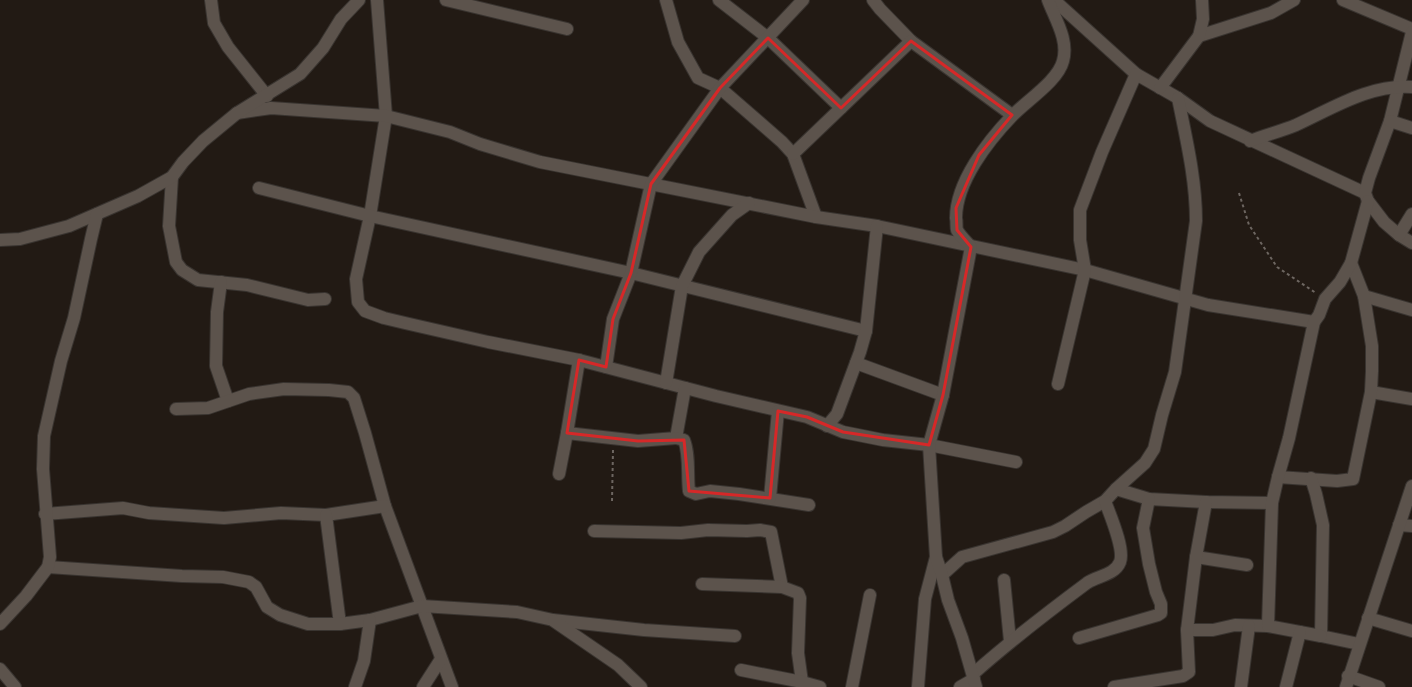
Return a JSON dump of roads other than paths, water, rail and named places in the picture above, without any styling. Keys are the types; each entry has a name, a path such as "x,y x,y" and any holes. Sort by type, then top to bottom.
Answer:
{"street":[{"path":"211,0 214,23 228,47 267,96"},
{"path":"0,240 20,239 69,226 138,196 172,177 183,162 203,141 236,113 267,96 300,74 323,48 341,19 359,0"},
{"path":"377,0 386,116 370,216 356,279 358,302 365,311 384,318 488,342 579,360 685,388 807,417 843,432 860,436 929,445 1016,462"},
{"path":"446,0 483,4 567,29"},
{"path":"666,0 678,42 698,78 720,88 782,142 793,154 816,217"},
{"path":"719,0 768,38 841,108"},
{"path":"606,367 613,319 631,273 651,184 720,88 803,0"},
{"path":"874,0 880,9 911,41 1012,115"},
{"path":"971,247 957,230 956,208 967,178 979,155 1012,115 1044,87 1058,72 1063,61 1065,45 1048,0"},
{"path":"1054,0 1136,74 1178,98 1210,121 1367,197 1384,222 1399,235 1412,243"},
{"path":"1160,88 1199,36 1203,20 1202,0"},
{"path":"1199,36 1271,13 1294,0"},
{"path":"1343,0 1412,29"},
{"path":"1268,626 1272,503 1289,438 1314,322 1319,315 1325,299 1340,282 1351,263 1367,197 1366,186 1390,121 1412,32"},
{"path":"793,154 911,41"},
{"path":"1058,384 1085,270 1080,240 1080,210 1102,152 1136,74"},
{"path":"1250,141 1295,125 1365,93 1399,86 1412,87"},
{"path":"942,575 962,557 1053,532 1075,520 1105,501 1116,488 1145,463 1154,448 1175,372 1196,221 1196,204 1188,145 1178,98"},
{"path":"236,113 271,108 386,116 450,132 486,146 540,162 816,217 877,226 1085,270 1208,305 1314,322"},
{"path":"1390,121 1412,128"},
{"path":"172,177 169,226 176,262 182,270 198,280 247,285 308,300 325,299"},
{"path":"259,188 370,216 631,273 866,332"},
{"path":"666,383 682,286 699,252 732,216 749,204"},
{"path":"0,624 26,596 48,566 50,557 45,514 43,469 44,436 61,361 74,318 97,214"},
{"path":"1399,235 1412,214"},
{"path":"827,426 837,414 866,332 877,226"},
{"path":"971,247 943,395 929,445 936,557 948,600 975,680"},
{"path":"1278,477 1311,478 1337,481 1353,479 1371,392 1372,346 1364,296 1351,263"},
{"path":"221,282 216,312 216,366 228,401"},
{"path":"1364,296 1412,310"},
{"path":"558,474 567,433 579,360"},
{"path":"856,363 943,395"},
{"path":"676,438 685,388"},
{"path":"176,409 208,408 249,394 284,389 348,392 354,398 385,506 452,687"},
{"path":"1371,392 1412,399"},
{"path":"770,498 778,411"},
{"path":"567,433 638,441 676,438 684,440 687,447 687,478 689,491 696,494 710,491 732,493 809,505"},
{"path":"1311,478 1323,525 1321,636"},
{"path":"1379,687 1347,682 1412,486"},
{"path":"1116,488 1149,499 1272,503"},
{"path":"1079,638 1158,615 1160,613 1162,609 1161,604 1156,592 1149,564 1143,528 1149,499"},
{"path":"960,687 975,680 1010,641 1089,581 1110,572 1118,566 1121,561 1119,540 1105,501"},
{"path":"1114,687 1146,684 1183,676 1189,672 1187,630 1196,557 1206,502"},
{"path":"45,514 123,508 149,514 224,518 281,513 326,515 385,506"},
{"path":"326,515 340,624"},
{"path":"1399,525 1412,526"},
{"path":"594,530 680,534 708,530 760,530 771,532 782,587"},
{"path":"918,687 925,599 936,557"},
{"path":"1196,557 1247,565"},
{"path":"48,566 182,576 223,577 249,582 256,587 267,606 280,615 308,624 340,624 370,620 422,606 517,612 553,620 644,630 735,636"},
{"path":"1004,580 1010,641"},
{"path":"702,584 782,587 798,593 800,598 798,653 802,682"},
{"path":"852,687 870,595"},
{"path":"1368,618 1412,631"},
{"path":"355,687 364,661 370,620"},
{"path":"553,620 618,665 641,687"},
{"path":"1187,630 1213,630 1235,625 1268,626 1359,644"},
{"path":"1241,687 1249,626"},
{"path":"1286,687 1300,632"},
{"path":"423,687 441,659"},
{"path":"0,669 15,687"},
{"path":"741,670 820,687"}]}
